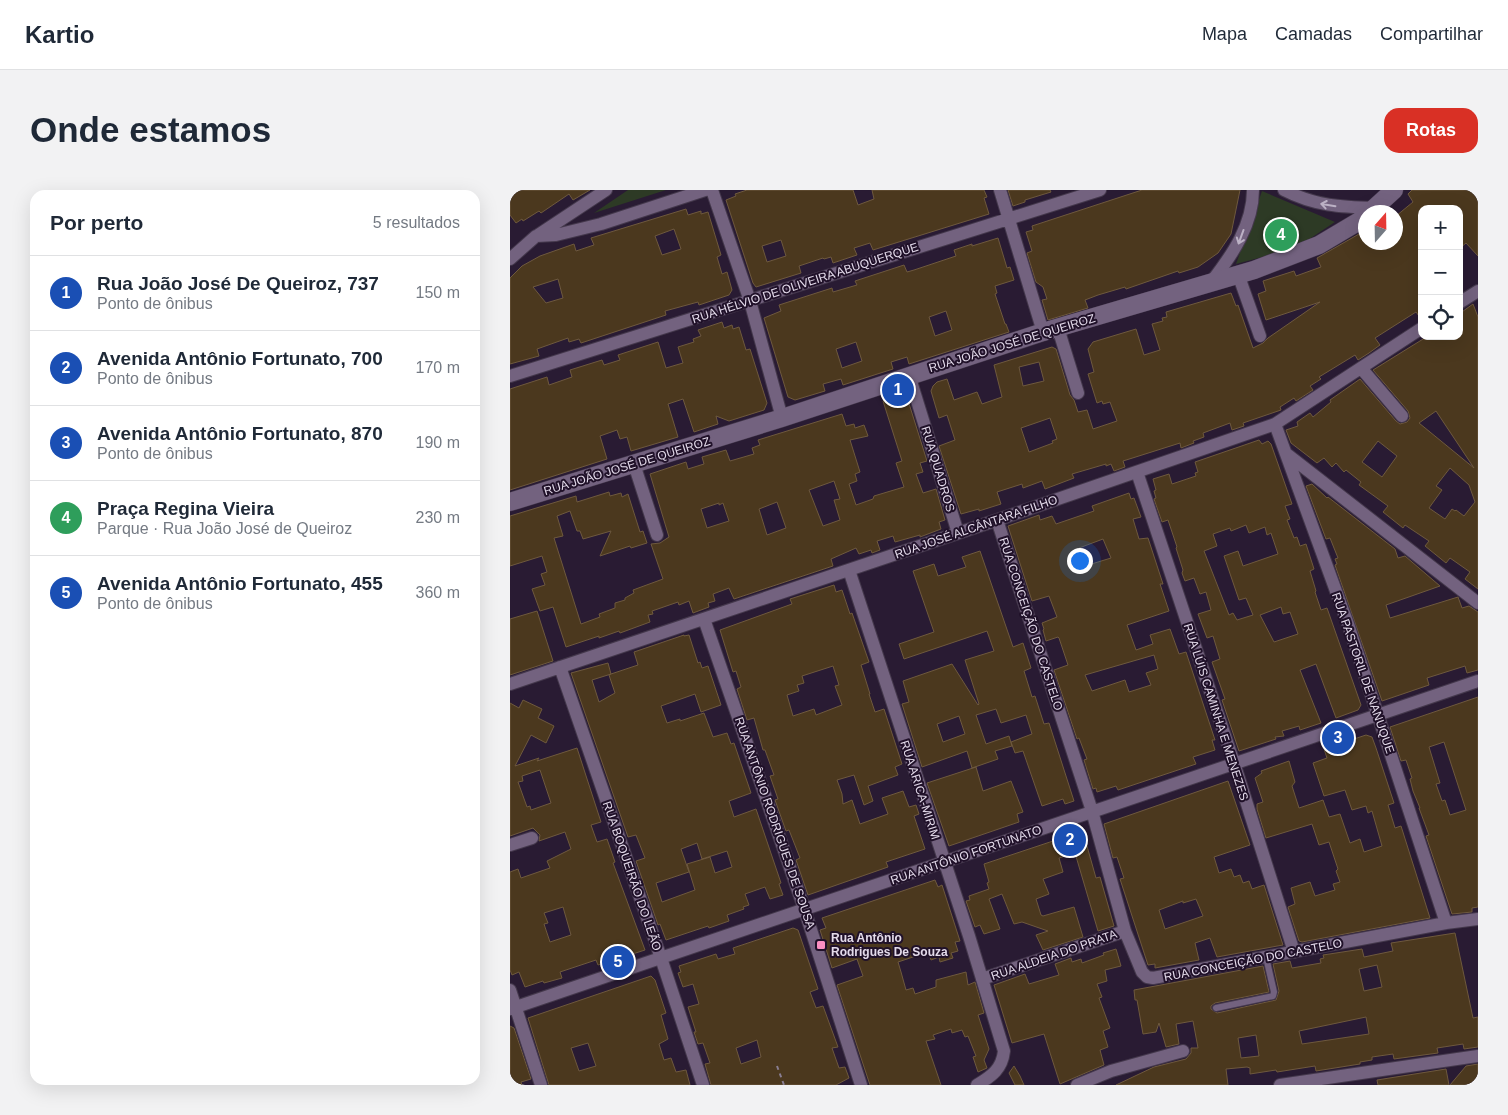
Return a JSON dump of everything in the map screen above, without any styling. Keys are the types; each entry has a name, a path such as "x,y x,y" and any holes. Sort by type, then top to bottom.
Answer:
{"street":[{"path":"512,254 606,190"},
{"path":"536,236 556,235 601,224 705,190"},
{"path":"712,190 750,301 782,418"},
{"path":"1000,190 1008,218 1051,330 1078,393"},
{"name":"RUA HÉLVIO DE OLIVEIRA ABUQUERQUE","path":"510,376 1100,190"},
{"path":"1212,282 1239,244 1248,219 1253,190"},
{"path":"1284,190 1327,206 1358,210"},
{"name":"RUA JOÃO JOSÉ DE QUEIROZ","path":"1378,205 1394,190"},
{"name":"RUA JOÃO JOSÉ DE QUEIROZ","path":"510,502 782,418 1051,330 1238,274 1319,245 1358,221"},
{"path":"1238,274 1260,336"},
{"path":"1463,300 1478,291"},
{"name":"RUA JOSÉ ALCÂNTARA FILHO","path":"510,684 958,534 1275,424 1418,331"},
{"path":"1361,368 1402,416"},
{"name":"RUA QUADROS","path":"909,375 958,534"},
{"name":"RUA PASTORIL DE NANUQUE","path":"1275,424 1288,455 1378,715 1446,923"},
{"path":"1288,455 1478,603"},
{"path":"634,464 657,535"},
{"name":"RUA LÚIS CAMINHA E MENEZES","path":"1137,472 1234,763 1294,952"},
{"name":"RUA CONCEIÇÃO DO CASTELO","path":"997,520 1092,811 1125,931 1142,972 1147,977 1153,978 1446,923 1478,919"},
{"name":"RUA ARICA-MIRIM","path":"849,570 1004,1051 1004,1060 997,1071 977,1085"},
{"name":"RUA ANTÔNIO RODRIGUES DE SOUSA","path":"704,619 804,908 861,1085"},
{"name":"RUA BOQUEIRÃO DO LEÃO","path":"560,667 703,1085"},
{"name":"RUA ANTÔNIO FORTUNATO","path":"513,1008 1478,681"},
{"path":"510,845 532,838"},
{"name":"RUA ALDEIA DO PRATA","path":"982,979 1125,931"},
{"path":"510,990 513,1008 541,1085"},
{"path":"1077,1085 1111,1071 1183,1051"},
{"path":"1280,1085 1478,1056"}],"lane":[{"path":"1216,1008 1273,996 1274,992 1266,957"}],"path":[{"path":"777,1066 784,1085"}],"green space":[{"path":"628,190 666,190 594,213"},
{"path":"1262,191 1335,222 1296,248 1236,264"}],"building":[{"path":"510,190 590,190 573,200 569,194 541,213 539,211 516,223 510,215"},
{"path":"747,190 853,190 858,205 874,199 872,190 984,190 987,197 984,198 989,214 873,250 870,243 854,248 857,255 833,263 831,257 823,258 799,266 801,273 756,287 753,283 726,200 736,196 735,194","holes":["781,240 786,256 767,262 762,246"]},
{"path":"1008,190 1050,190 1051,192 1013,206"},
{"path":"1142,190 1240,190 1231,234 1218,253 1198,267 1179,273 1178,271 1126,289 1125,287 1098,295 1085,300 1088,308 1048,320 1042,300 1047,299 1043,287 1036,282 1027,253 1032,251 1026,232 1033,230 1032,226"},
{"path":"1412,190 1478,190 1478,256 1466,243 1463,246 1463,205 1418,205 1418,315 1416,312 1375,338 1380,345 1369,353 1358,360 1355,355 1319,377 1321,379 1310,386 1313,390 1296,401 1294,398 1280,407 1281,410 1243,423 1244,426 1232,430 1230,423 1203,433 1204,437 1181,448 1180,443 1123,461 1125,467 1114,471 1111,464 1106,466 1106,464 1072,474 1074,478 1045,489 1042,481 1023,488 1022,484 997,492 1001,504 961,514 939,446 955,440 947,415 939,418 931,391 937,382 947,379 954,400 977,392 982,404 1002,397 994,365 1052,347 1056,349 1070,395 1078,412 1087,410 1093,429 1117,421 1110,402 1103,404 1102,401 1097,403 1088,374 1094,372 1088,349 1093,342 1136,329 1144,355 1160,350 1152,324 1163,321 1162,318 1167,317 1166,312 1231,293 1236,306 1238,305 1253,348 1263,343 1320,302 1266,320 1258,294 1266,291 1263,281 1294,271 1296,276 1321,267 1317,258 1358,235 1358,250 1403,250 1403,210 1413,202 1408,194","holes":["1039,362 1044,381 1023,386 1019,367","1050,418 1057,439 1052,441 1053,443 1029,452 1021,428"]},
{"path":"686,209 688,215 701,211 701,214 708,212 721,255 717,257 722,274 727,272 732,290 729,295 699,305 698,302 665,311 666,315 581,343 579,339 569,342 568,338 537,349 539,356 510,364 510,278 522,266 540,256 574,244 576,251 594,245 591,238","holes":["674,229 681,249 662,255 655,236","558,279 563,298 546,303 533,287"]},
{"path":"998,238 1007,268 1010,267 1014,280 995,286 997,293 995,294 1009,332 909,364 907,357 891,362 893,369 843,385 841,379 823,384 825,391 795,400 788,397 764,318 781,311 779,305 832,288 833,292 857,285 855,281 904,265 907,272 914,270 956,256 954,250 972,244 972,246","holes":["946,311 952,330 935,336 929,317","856,342 862,361 842,368 836,349"]},
{"path":"1473,304 1478,317 1478,589 1465,579 1470,572 1450,558 1446,563 1425,546 1429,541 1405,525 1403,528 1383,512 1388,506 1359,485 1361,482 1346,470 1344,472 1336,463 1332,467 1324,458 1317,463 1291,443 1286,430 1298,426 1297,422 1310,413 1313,417 1331,402 1330,400 1360,379 1396,421 1400,424 1407,422 1410,418 1408,411 1373,370 1422,340 1463,340 1463,311","holes":["1436,411 1474,468 1419,423","1378,441 1397,456 1382,477 1362,462","1450,468 1469,485 1475,502 1464,516 1452,509 1445,519 1429,508 1442,490 1436,486"]},
{"path":"722,322 724,328 732,325 733,329 739,327 746,350 750,349 767,403 764,410 729,421 716,416 718,424 694,432 683,399 668,404 678,437 631,451 627,437 620,439 617,430 600,436 607,459 510,490 510,389 547,377 549,385 572,377 570,370 602,360 604,365 620,360 618,355 658,342 666,368 683,363 678,347 694,342 693,339 701,336 698,330"},
{"path":"906,394 927,461 920,463 923,472 916,474 923,493 936,489 945,520 939,522 941,529 920,537 920,535 895,542 893,536 877,541 880,550 872,553 871,550 859,554 856,548 831,559 833,566 734,599 729,588 713,594 715,601 708,603 709,607 693,613 689,601 679,605 678,602 652,611 653,614 648,615 650,622 620,633 619,631 599,638 599,636 566,647 553,607 540,611 532,589 545,585 541,574 547,572 542,556 510,566 510,516 576,496 577,502 609,492 610,496 621,493 622,497 628,494 640,532 643,531 647,543 631,548 630,546 600,556 611,531 583,539 580,531 577,531 570,511 557,516 563,536 554,538 581,624 600,617 599,614 615,608 615,603 625,600 625,598 634,593 633,590 663,579 651,544 660,543 669,537 650,474 686,462 688,469 704,464 702,457 726,450 730,461 754,454 752,448 760,445 758,440 842,414 846,426 854,424 855,428 864,425 868,436 850,440 860,472 855,474 857,481 849,484 856,505 873,499 874,496 904,487 896,463 902,461 883,401","holes":["834,481 840,499 834,500 840,520 823,526 809,490","777,502 786,528 767,535 759,509","723,503 729,521 707,528 701,509"]},
{"path":"1259,440 1262,444 1268,441 1271,444 1292,504 1285,506 1290,519 1287,520 1294,538 1297,537 1300,546 1306,544 1314,569 1310,571 1315,592 1321,610 1327,608 1361,705 1358,710 1336,718 1316,664 1300,670 1321,723 1300,730 1299,726 1282,731 1284,736 1275,737 1276,739 1239,751 1222,700 1225,699 1212,662 1220,659 1213,636 1207,638 1198,614 1211,610 1206,592 1200,594 1194,578 1185,581 1168,520 1162,522 1154,499 1156,498 1154,491 1156,490 1153,479 1169,474 1172,484 1196,476 1195,473 1198,472 1195,462","holes":["1246,525 1249,533 1265,527 1267,535 1271,533 1278,554 1243,566 1238,551 1224,556 1239,600 1246,598 1253,615 1237,620 1233,613 1229,615 1204,551 1217,546 1213,534 1230,528 1231,531","1281,607 1283,614 1290,612 1298,634 1274,642 1260,615"]},
{"path":"1312,484 1327,498 1395,549 1398,558 1405,556 1440,586 1386,605 1390,618 1458,597 1462,608 1469,606 1478,612 1478,670 1467,673 1465,666 1427,678 1429,685 1382,701 1335,565 1337,564 1335,559 1338,558 1330,538 1326,539 1306,486"},
{"path":"1129,493 1131,499 1134,498 1141,517 1133,519 1139,539 1148,538 1163,584 1160,584 1169,611 1127,625 1136,650 1153,644 1150,635 1170,629 1179,654 1186,652 1215,740 1212,740 1215,750 1193,757 1196,764 1118,790 1116,786 1097,792 1096,788 1093,789 1084,760 1087,759 1079,738 1077,739 1054,670 1068,665 1059,638 1046,641 1043,630 1042,623 1057,617 1049,596 1032,601 1008,526 1039,515 1040,520 1052,516 1056,524 1094,511 1092,506","holes":["1103,539 1111,558 1085,566 1079,548","1154,655 1158,669 1146,673 1151,685 1129,692 1125,680 1092,691 1085,675"]},
{"path":"980,551 1013,647 1023,643 1031,668 1024,671 1032,697 1035,696 1044,724 1049,723 1074,801 1065,804 1063,799 1042,806 1023,751 1015,753 1011,742 1032,734 1026,715 1001,723 996,709 976,715 986,744 1009,736 1012,746 995,751 998,759 972,768 967,751 922,767 902,704 909,702 903,681 952,664 978,705 965,660 994,651 987,631 904,659 899,644 934,632 913,571 934,564 938,576 966,567 962,557","holes":["959,716 965,734 943,742 937,724"]},
{"path":"834,585 836,592 842,590 869,662 861,665 875,712 884,709 902,764 895,767 898,775 868,786 873,801 864,805 854,775 837,780 843,804 852,800 860,824 888,814 882,798 903,791 909,807 916,805 919,814 914,816 925,849 886,862 888,867 808,895 796,860 800,858 789,830 786,831 775,800 778,799 770,776 774,775 765,750 763,750 754,718 747,720 737,689 741,687 736,671 733,672 720,630 792,604 790,599","holes":["833,666 839,685 835,686 842,705 816,715 814,709 793,716 787,695 799,691 797,685 804,683 802,676"]},
{"path":"537,611 553,661 510,675 510,619"},
{"path":"689,635 698,663 700,662 702,668 708,666 721,705 701,712 695,694 661,706 667,723 704,713 713,737 727,733 731,744 734,743 751,793 729,801 734,817 756,809 781,883 779,884 783,895 770,899 765,887 745,894 749,905 743,907 744,909 727,915 729,921 666,940 660,924 658,925 636,861 645,858 636,835 628,837 571,673 608,663 611,674 638,665 634,652","holes":["611,674 609,675 615,693 599,702 592,680","697,843 702,859 727,851 732,867 715,873 710,857 687,864 695,890 662,902 656,883 689,872 681,849"]},
{"path":"1478,697 1478,907 1472,908 1472,912 1452,914 1426,836 1429,835 1413,791 1410,779 1412,778 1406,760 1401,761 1390,727","holes":["1444,742 1466,810 1450,815 1445,800 1442,801 1436,784 1440,783 1429,747"]},
{"path":"523,700 542,709 538,718 554,726 546,743 531,735 515,766 577,748 601,822 591,825 597,842 607,839 615,862 613,863 645,950 598,965 596,960 560,972 562,978 544,983 543,981 525,987 519,972 512,975 510,970 510,872 518,869 521,878 550,868 547,861 571,849 565,832 539,841 540,835 533,828 510,836 510,703 519,708","holes":["540,770 551,803 531,810 530,806 527,807 518,782 523,781 522,776","563,907 571,935 550,942 544,924 548,923 544,913"]},
{"path":"1366,735 1372,737 1376,748 1394,803 1388,805 1395,828 1401,826 1430,918 1302,942 1299,941 1288,907 1295,904 1291,888 1310,882 1315,896 1335,890 1333,884 1340,882 1336,871 1338,869 1329,842 1319,845 1312,824 1266,838 1257,809 1257,804 1263,802 1255,778 1262,773 1261,771 1289,761 1295,782 1292,786 1299,808 1323,800 1329,817 1340,814 1350,843 1360,839 1364,852 1382,846 1372,811 1368,813 1366,806 1352,810 1345,790 1324,796 1313,763 1327,758 1324,749"},
{"path":"976,767 983,791 1011,781 1023,812 1017,814 1019,822 949,846 927,783"},
{"path":"1228,781 1250,845 1214,857 1219,873 1231,869 1234,877 1240,875 1243,883 1249,881 1252,889 1264,885 1283,945 1217,957 1210,938 1195,943 1199,960 1155,968 1155,964 1148,965 1120,879 1124,878 1117,857 1113,858 1104,824","holes":["1196,899 1203,916 1165,929 1159,910 1183,901 1183,903"]},
{"path":"1085,839 1096,878 1100,877 1114,926 1098,931 1075,853 1059,858 1063,872 1043,879 1049,894 1036,899 1043,916 1074,907 1083,937 1043,950 1036,935 1048,931 1022,922 1014,924 1002,894 989,899 1000,929 984,934 980,925 975,927 966,901 970,900 969,896 989,889 984,864 1053,841 1055,848"},
{"path":"935,880 938,887 942,885 960,941 955,942 958,951 951,953 953,958 940,962 939,957 931,960 928,952 898,962 906,990 913,988 915,994 936,987 936,980 966,972 968,985 975,982 984,1013 978,1015 989,1049 984,1060 987,1068 978,1072 973,1057 976,1056 968,1036 965,1037 962,1030 952,1033 951,1029 933,1035 935,1039 926,1041 941,1085 870,1085 837,985 863,976 857,959 832,968 820,930 826,928 822,918"},
{"path":"793,928 798,930 818,989 810,992 816,1008 823,1006 838,1047 832,1048 839,1068 845,1067 849,1078 836,1085 711,1085 705,1064 710,1063 703,1043 698,1044 688,1007 699,1004 693,984 683,987 678,973 681,972 679,966 716,954 718,959 735,954 733,948","holes":["757,1040 761,1057 741,1064 736,1048"]},
{"path":"1455,933 1473,1018 1478,1017 1478,1047 1464,1049 1463,1044 1437,1048 1438,1053 1394,1059 1393,1054 1372,1057 1372,1060 1360,1062 1360,1064 1316,1071 1315,1066 1250,1074 1250,1068 1247,1067 1226,1069 1228,1085 1116,1085 1154,1067 1186,1059 1191,1053 1191,1048 1198,1048 1193,1021 1176,1024 1179,1044 1166,1047 1159,1023 1156,1032 1143,1034 1134,990 1263,966 1269,992 1215,1003 1211,1006 1211,1009 1217,1013 1276,1000 1279,991 1273,964 1290,961 1292,968 1321,963 1320,959 1324,958 1323,955 1362,949 1364,957 1393,951 1391,943","holes":["1377,965 1382,987 1364,991 1359,969","1366,1017 1369,1034 1302,1044 1299,1031","1256,1035 1259,1056 1241,1058 1238,1038"]},
{"path":"1116,949 1121,966 1105,970 1107,981 1097,984 1102,997 1099,998 1110,1028 1103,1031 1108,1047 1100,1050 1104,1065 1060,1084 1044,1034 1012,1043 994,985 1025,974 1029,984 1059,975 1055,964 1071,958 1072,962 1081,959 1082,963"},
{"path":"651,976 655,980 666,1013 661,1015 668,1039 659,1044 664,1060 671,1058 676,1072 686,1070 690,1085 549,1085 528,1018","holes":["588,1043 596,1066 579,1071 571,1048"]},
{"path":"510,1026 514,1028 531,1079 521,1082 522,1085 514,1085 510,1074"},
{"path":"1478,1064 1478,1085 1450,1085 1466,1066"},
{"path":"1014,1066 1024,1085 1015,1085 1009,1073"},
{"path":"1446,1069 1449,1085 1378,1085 1377,1080"}],"place":[{"name":"Praça Regina Vieira","path":"1281,235"},
{"name":"Rua João José De Queiroz, 737","path":"898,390"},
{"name":"Avenida Antônio Fortunato, 870","path":"1338,738"},
{"name":"Avenida Antônio Fortunato, 700","path":"1070,840"},
{"name":"Rua Antônio Rodrigues De Souza","path":"821,945"},
{"name":"Avenida Antônio Fortunato, 455","path":"618,962"}]}
